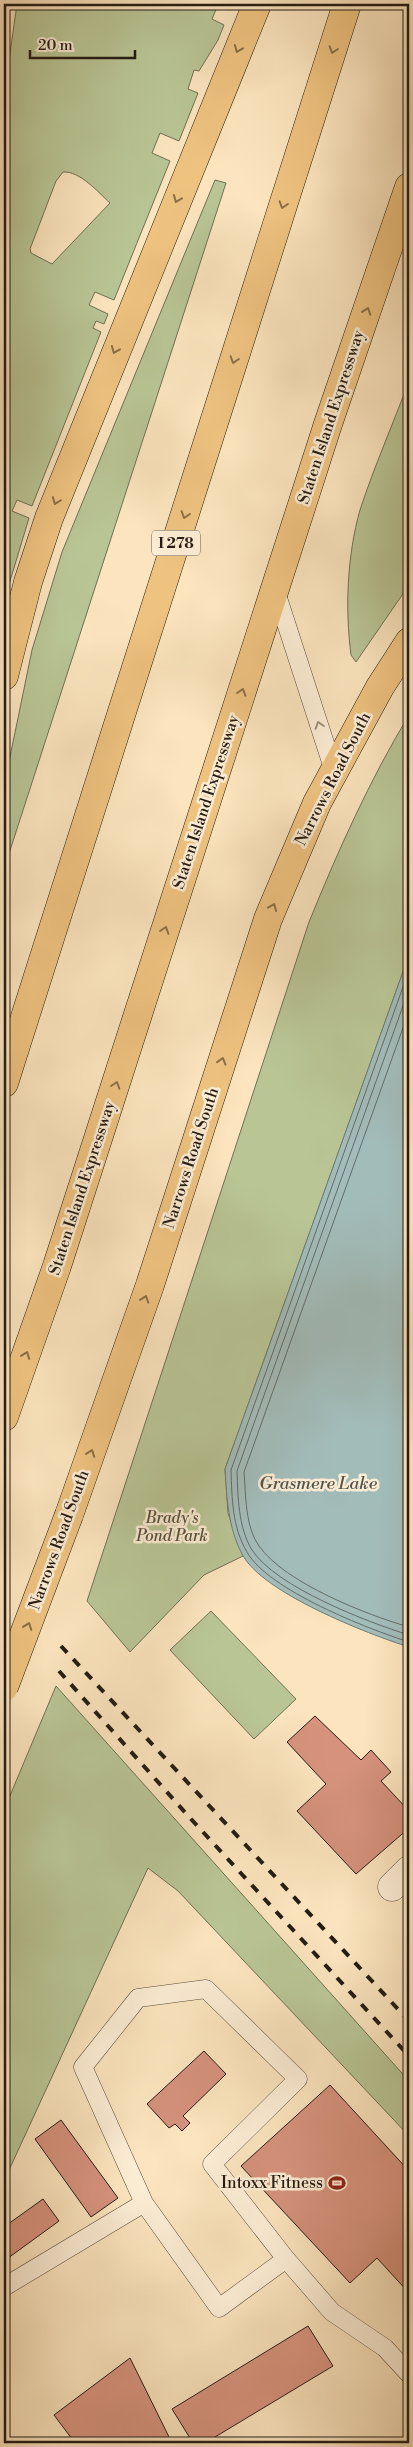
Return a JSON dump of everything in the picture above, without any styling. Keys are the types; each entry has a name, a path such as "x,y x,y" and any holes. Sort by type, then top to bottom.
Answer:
{"main road":[{"path":"4,676 26,590 49,518 257,4"},
{"name":"I 278","path":"4,1083 347,4"},
{"name":"Staten Island Expressway","path":"4,1418 60,1256 275,589 409,187"},
{"name":"Narrows Road South","path":"4,1687 69,1515 150,1285 268,919 306,828 334,771 380,686 409,642"}],"lane":[{"path":"275,589 334,771"},
{"path":"286,2259 219,2308 144,2203 83,2067 138,1998 206,1988 298,2079 212,2164 286,2259 332,2312 386,2348 409,2374"},
{"path":"4,2287 144,2203"}],"green space":[{"path":"17,4 232,4 230,10 218,5 212,19 224,25 218,40 199,71 194,70 188,89 198,93 179,141 160,133 152,153 170,161 114,300 95,292 89,305 108,314 104,324 96,321 93,328 101,332 32,506 17,500 12,511 29,518 4,601 4,96","holes":["63,172 82,178 110,203 52,264 31,253 30,249 56,181"]},
{"path":"215,180 226,183 4,869 4,786 32,650 62,552"},
{"path":"409,381 409,585 356,662 351,655 348,619 348,582 352,546 360,510 371,478"},
{"name":"Brady's Pond Park","path":"409,715 409,955 225,1469 228,1513 243,1556 204,1575 130,1652 87,1601 309,922 355,817 394,740"},
{"path":"211,1611 296,1699 254,1739 170,1650"},
{"path":"56,1686 409,2081 409,2136 178,1891 148,1868 4,2181 4,1810"}],"water":[{"name":"Grasmere Lake","path":"409,955 409,1647 343,1622 318,1610 293,1597 253,1569 242,1554 234,1534 229,1513 225,1469"}],"building":[{"path":"315,1716 361,1760 371,1750 391,1772 381,1781 409,1811 409,1828 356,1874 297,1811 326,1784 287,1742"},
{"path":"204,2051 226,2074 183,2116 190,2123 182,2131 175,2124 169,2128 147,2104"},
{"path":"330,2085 409,2171 409,2293 377,2258 350,2283 241,2166"},
{"path":"61,2120 118,2198 91,2217 35,2139"},
{"path":"43,2199 59,2221 4,2261 4,2227"},
{"path":"308,2326 333,2366 205,2443 193,2443 172,2409"},
{"path":"130,2358 172,2443 75,2443 54,2415"}],"railway":[{"path":"61,1646 409,2021"},
{"path":"59,1671 191,1819 409,2056"}],"place":[{"name":"Intoxx Fitness","path":"337,2183"}]}
